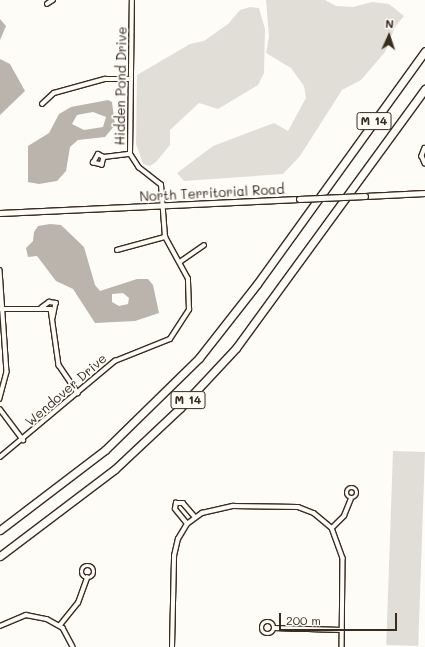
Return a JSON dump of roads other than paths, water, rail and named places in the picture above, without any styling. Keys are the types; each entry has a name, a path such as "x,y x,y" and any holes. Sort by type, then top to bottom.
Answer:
{"highway":[{"name":"M 14","path":"0,530 105,450 199,358 257,284 425,51"},
{"name":"M 14","path":"0,556 115,469 231,354 322,235 425,89"}],"main road":[{"name":"North Territorial Road","path":"0,213 425,193"}],"street":[{"path":"47,4 53,0"},
{"name":"Hidden Pond Drive","path":"132,0 130,154 139,168 161,185 163,206"},
{"path":"42,104 60,91 105,79 131,79"},
{"path":"425,148 422,156 425,163"},
{"path":"104,157 130,154"},
{"name":"Wendover Drive","path":"0,457 23,440 115,361 161,344 178,330 191,297 188,279 165,237 163,206"},
{"path":"117,250 165,237"},
{"path":"180,262 204,244"},
{"path":"0,270 1,309 7,372 0,399"},
{"path":"41,308 49,302 56,303 53,318"},
{"path":"1,309 51,309 59,365 78,394"},
{"path":"0,409 2,415 23,440"},
{"path":"332,528 344,516 351,499"},
{"path":"188,524 175,509 176,503 183,503 195,517"},
{"path":"172,647 174,556 178,539 188,524 195,517 223,506 293,507 314,513 332,528 343,558 342,647"},
{"path":"60,625 78,603 87,578"},
{"path":"0,626 26,615 60,625 73,647"},
{"path":"274,628 342,630"}]}
